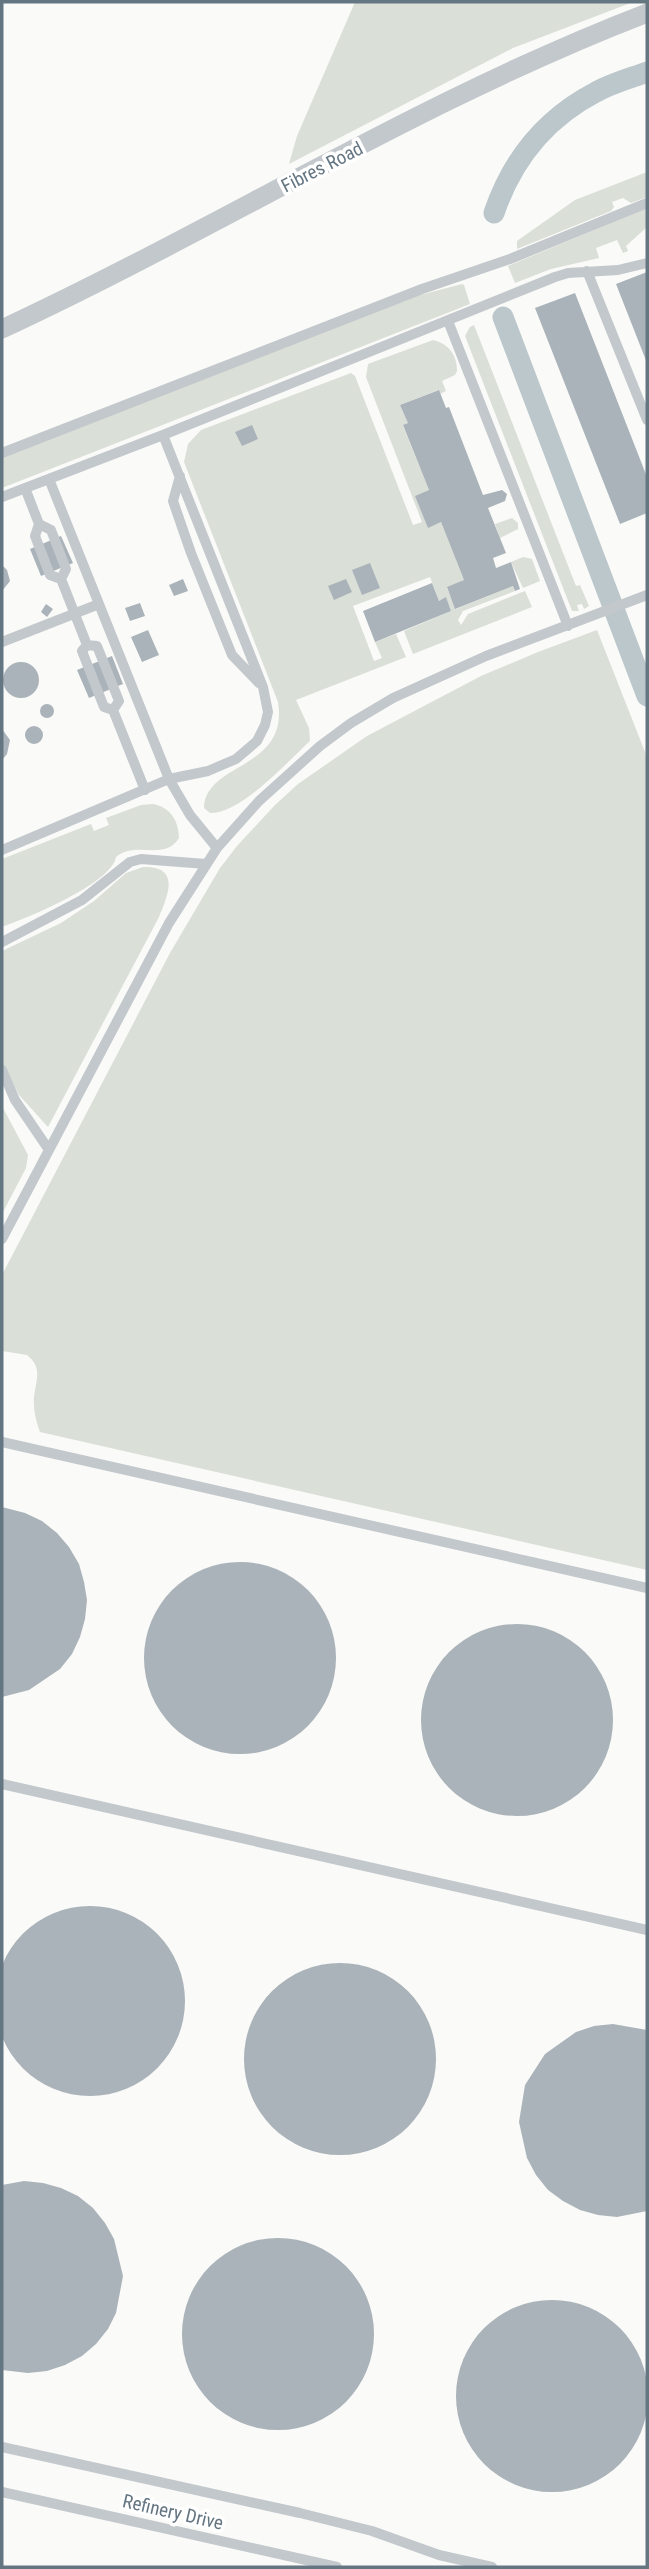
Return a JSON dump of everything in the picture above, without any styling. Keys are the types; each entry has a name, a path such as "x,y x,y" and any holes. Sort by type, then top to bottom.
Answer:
{"street":[{"name":"Fibres Road","path":"2,329 90,288 472,89 647,13"}],"lane":[{"path":"2,453 410,293 510,259 647,203"},
{"path":"2,497 568,273 618,270 647,262"},
{"path":"587,271 647,420"},
{"path":"448,321 568,626"},
{"path":"2,850 169,779 208,771 236,759 257,741 265,725 268,712 263,687 163,435"},
{"path":"180,475 173,500 191,553 232,655 263,687"},
{"path":"48,478 169,779 190,815 217,848"},
{"path":"25,488 39,524 35,536 50,575 61,579 87,645"},
{"path":"39,524 51,530 66,569 61,579"},
{"path":"2,1239 143,970 206,864 259,801 320,746 351,723 434,678 647,595"},
{"path":"2,642 99,604"},
{"path":"87,645 82,651 86,662 104,707 113,710 145,790"},
{"path":"87,645 97,646 119,701 113,710"},
{"path":"2,942 82,900 130,862 141,859 206,864"},
{"path":"2,1070 15,1100 49,1150"},
{"path":"2,1442 647,1588"},
{"path":"2,1783 647,1930"},
{"path":"2,2447 300,2513 372,2531 439,2555 492,2567"},
{"name":"Refinery Drive","path":"2,2492 304,2564 337,2567"}],"shaded area":[{"path":"355,2 633,2 513,48 289,164 297,136"},
{"path":"647,172 647,197 631,203 623,198 612,202 614,207 611,211 517,249 517,241 575,200"},
{"path":"647,208 647,227 626,246 628,251 623,253 617,240 596,248 599,258 551,269 515,283 508,266"},
{"path":"462,284 470,304 2,488 2,458 401,300"},
{"path":"474,325 576,586 580,585 589,606 584,609 582,604 577,605 579,611 572,611 465,336"},
{"path":"433,340 444,344 451,351 456,360 457,371 455,375 442,381 446,391 440,394 438,390 400,405 408,423 403,426 429,490 416,496 428,527 441,522 464,580 447,588 456,609 513,586 515,591 463,611 458,620 461,625 468,614 525,591 532,607 413,654 404,631 451,611 446,598 439,601 430,577 353,606 374,661 382,658 375,642 396,634 406,657 296,700 309,728 310,741 250,796 223,811 210,813 204,808 208,793 218,782 260,753 271,741 278,724 278,702 184,462 188,444 201,430 351,373 355,376 413,525 422,522 366,377 368,364"},
{"path":"512,518 518,523 518,529 500,538 495,524"},
{"path":"523,557 532,559 540,581 523,588 511,562"},
{"path":"597,630 647,757 647,1570 40,1432 34,1406 37,1369 27,1355 2,1351 2,1275 170,953 220,868 275,805 298,784 367,736 481,676"},
{"path":"153,804 164,808 175,821 179,838 173,845 166,849 124,852 116,857 100,878 84,889 48,908 2,927 2,859 91,824 94,831 109,825 106,818 141,805"},
{"path":"143,867 163,871 169,883 159,917 48,1127 19,1095 2,1063 2,951 61,923 94,901 126,873"},
{"path":"2,1106 28,1155 26,1168 2,1214"}],"building":[{"path":"647,272 647,363 616,284"},
{"path":"575,293 647,477 647,513 620,524 535,308"},
{"path":"439,390 446,408 449,407 483,495 502,490 507,494 505,501 488,508 506,553 493,558 496,568 511,562 520,589 515,591 513,586 455,609 447,587 464,580 441,522 428,528 415,496 429,490 403,425 408,423 400,405"},
{"path":"252,425 258,439 242,446 235,432"},
{"path":"61,536 73,563 41,576 30,549"},
{"path":"370,563 380,588 362,595 352,570"},
{"path":"2,565 7,570 10,581 2,591"},
{"path":"183,579 188,591 174,596 169,585"},
{"path":"346,579 352,592 334,600 328,586"},
{"path":"432,583 439,601 446,597 451,611 375,642 363,611"},
{"path":"140,603 145,616 130,621 125,608"},
{"path":"46,604 53,609 47,617 41,612"},
{"path":"148,630 159,655 142,662 131,637"},
{"path":"112,656 123,684 89,698 77,670"},
{"path":"21,662 34,667 39,680 34,693 21,698 8,693 3,680 8,667"},
{"path":"44,704 50,704 54,711 50,718 44,718 40,714 40,708"},
{"path":"34,726 40,729 43,735 40,741 34,744 28,741 25,735 28,729"},
{"path":"2,729 10,740 7,754 2,760"},
{"path":"2,1507 42,1521 57,1533 79,1564 87,1600 80,1637 72,1654 60,1669 29,1690 2,1697"},
{"path":"240,1562 277,1569 308,1590 329,1621 336,1658 329,1695 308,1726 277,1747 240,1754 203,1747 172,1726 151,1695 144,1658 151,1621 172,1590 203,1569"},
{"path":"517,1624 554,1631 585,1652 606,1683 613,1720 606,1757 585,1788 554,1809 517,1816 480,1809 449,1788 428,1757 421,1720 428,1683 449,1652 480,1631"},
{"path":"90,1906 126,1913 157,1934 178,1965 185,2001 178,2037 157,2068 126,2089 90,2096 54,2089 23,2068 2,2037 -5,2001 2,1965 23,1934 54,1913"},
{"path":"340,1963 377,1970 408,1991 429,2022 436,2059 429,2096 408,2127 377,2148 340,2155 303,2148 272,2127 251,2096 244,2059 251,2022 272,1991 303,1970"},
{"path":"613,2024 647,2030 647,2211 617,2217 580,2210 548,2190 527,2158 519,2122 525,2085 545,2054 576,2032"},
{"path":"24,2181 61,2188 78,2196 93,2208 114,2239 123,2276 116,2313 96,2344 65,2365 28,2373 2,2370 2,2185"},
{"path":"278,2238 315,2245 346,2266 367,2297 374,2334 367,2371 346,2402 315,2423 278,2430 241,2423 210,2402 189,2371 182,2334 189,2297 210,2266 241,2245"},
{"path":"552,2300 589,2307 620,2328 641,2359 648,2396 641,2433 620,2464 589,2485 552,2492 515,2485 484,2464 463,2433 456,2396 463,2359 484,2328 515,2307"}],"waterway":[{"path":"494,213 510,175 546,128 578,102 596,92 647,72"},
{"path":"503,317 647,696"}]}
